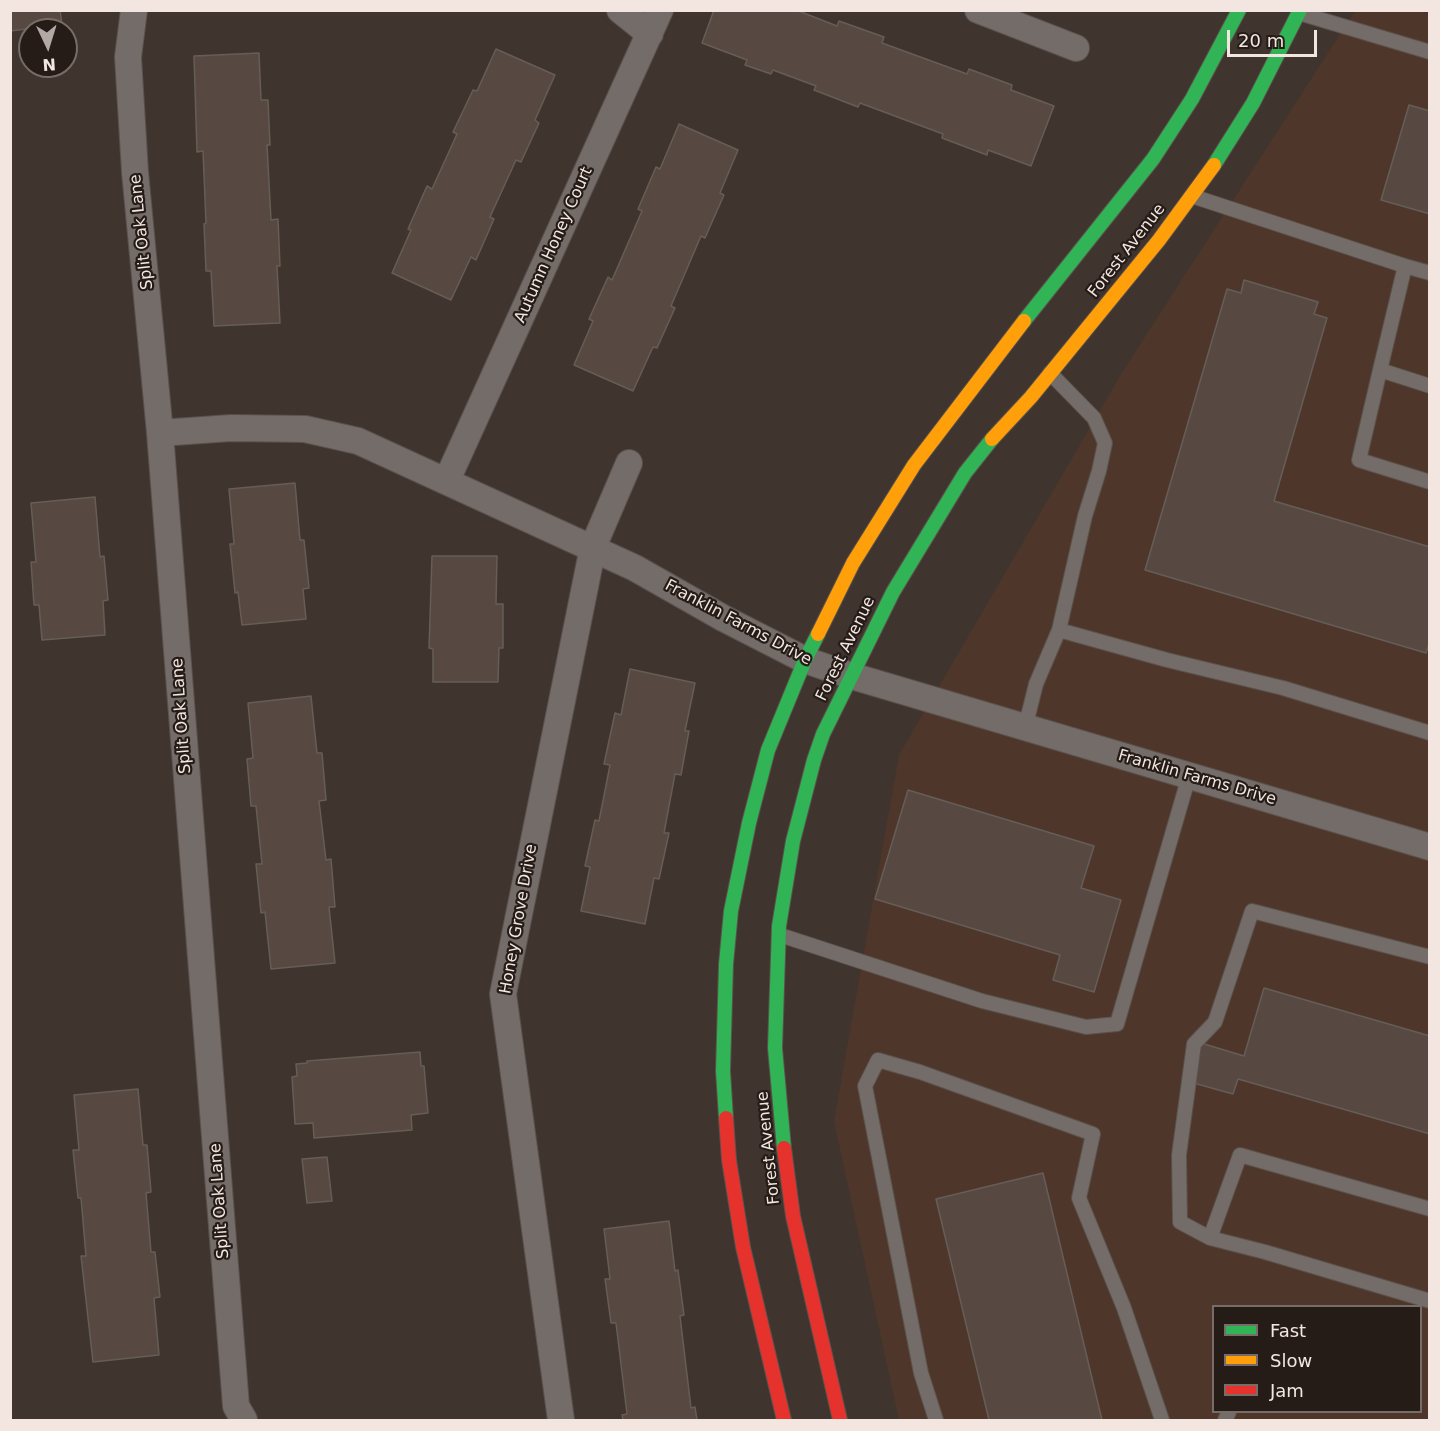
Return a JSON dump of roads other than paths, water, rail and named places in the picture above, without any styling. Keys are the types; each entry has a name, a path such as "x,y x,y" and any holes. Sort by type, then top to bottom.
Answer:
{"main road":[{"name":"Forest Avenue","path":"784,1420 743,1247 729,1160 723,1071 726,964 731,911 749,823 768,750 805,660 872,530 914,465 1029,314 1153,159 1192,99 1239,10"},
{"name":"Forest Avenue","path":"840,1420 793,1216 784,1150 775,1048 778,934 793,841 814,760 823,734 893,592 965,473 990,441 1050,374 1192,196 1253,103 1300,12"}],"street":[{"name":"Split Oak Lane","path":"134,10 128,57 134,161 160,433 236,1406 244,1420"},
{"path":"620,10 650,34"},
{"name":"Autumn Honey Court","path":"447,480 660,10"},
{"path":"978,10 1076,48"},
{"name":"Franklin Farms Drive","path":"160,433 231,428 305,429 358,441 635,567 723,618 805,660 1025,728 1430,847"},
{"name":"Honey Grove Drive","path":"561,1420 503,994 593,548 628,463"}],"lane":[{"path":"1300,12 1430,52"},
{"path":"1192,196 1430,273"},
{"path":"1405,266 1359,460 1430,482"},
{"path":"1380,370 1430,386"},
{"path":"1025,728 1036,684 1059,630 1085,516 1105,443 1094,418 1050,374"},
{"path":"1059,630 1167,660 1283,688 1430,733"},
{"path":"778,934 982,1001 1086,1027 1117,1024 1189,776"},
{"path":"1430,957 1252,911 1215,1022 1194,1044 1179,1155 1180,1222 1210,1238 1430,1301"},
{"path":"936,1420 921,1373 865,1086 878,1060 920,1072 1093,1134 1079,1198 1124,1308 1162,1420"},
{"path":"1210,1238 1239,1155 1430,1209"}]}
